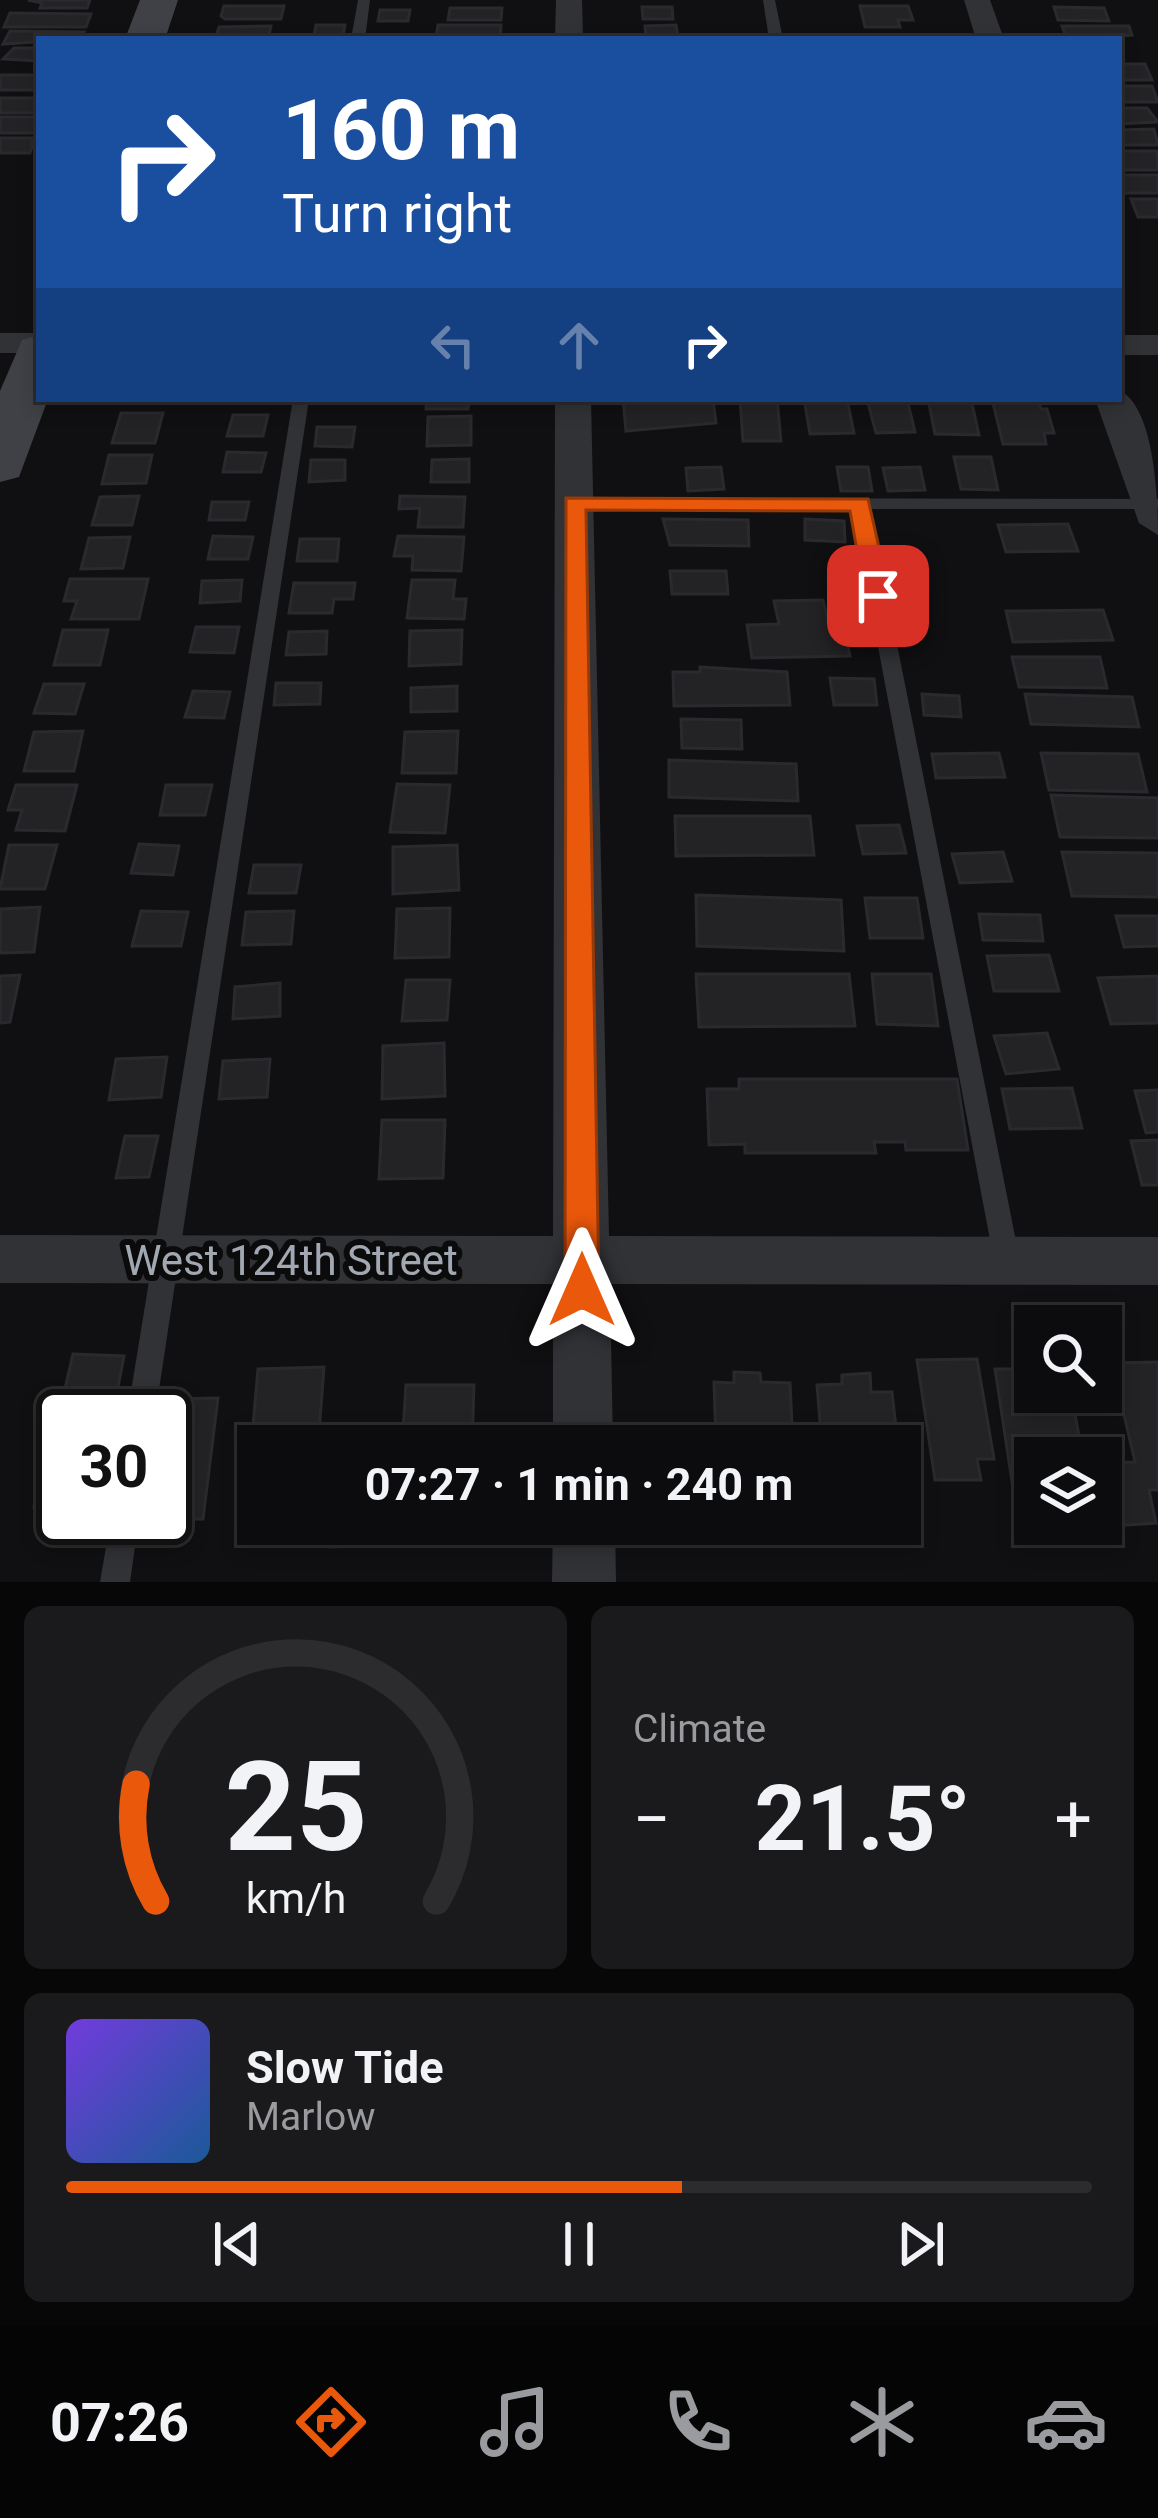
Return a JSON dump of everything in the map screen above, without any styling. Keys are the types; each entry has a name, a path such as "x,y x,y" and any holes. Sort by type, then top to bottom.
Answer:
{"street":[{"path":"146,36 159,0"},
{"path":"569,0 569,36"},
{"path":"977,0 989,36"},
{"path":"0,343 36,347"},
{"path":"1122,345 1158,345"},
{"path":"0,466 36,356"},
{"path":"573,402 583,1425"},
{"path":"1114,402 1156,511"},
{"name":"West 124th Street","path":"0,1259 1158,1262"},
{"path":"584,1545 584,1582"}],"lane":[{"path":"358,36 364,0"},
{"path":"769,0 775,36"},
{"path":"145,1389 301,402"},
{"path":"574,503 1156,511"},
{"path":"860,504 1007,1261"},
{"path":"115,1582 121,1545"}],"building":[{"path":"28,0 90,0 87,8 40,8 42,3"},
{"path":"224,6 284,6 281,19 225,19 221,16"},
{"path":"860,6 908,6 913,20 898,20 900,27 865,27"},
{"path":"642,7 672,7 673,19 643,19"},
{"path":"1054,7 1104,8 1109,21 1058,20"},
{"path":"450,8 502,8 501,20 448,20"},
{"path":"380,10 410,10 408,21 378,21"},
{"path":"10,13 91,14 86,27 4,27"},
{"path":"316,25 345,25 343,36 314,36"},
{"path":"438,25 501,25 500,36 436,36"},
{"path":"676,25 678,36 646,36 645,26"},
{"path":"271,26 269,36 216,36 219,27"},
{"path":"1062,26 1129,26 1132,35 1116,36 1066,36"},
{"path":"10,31 84,32 82,36 36,36 36,42 3,44"},
{"path":"14,48 36,48 36,61 3,59"},
{"path":"1122,64 1145,64 1152,80 1122,80"},
{"path":"0,75 36,75 36,90 0,90"},
{"path":"1122,86 1152,86 1158,102 1122,102"},
{"path":"0,98 36,98 36,113 0,113"},
{"path":"1122,108 1147,108 1158,122 1122,124"},
{"path":"0,117 36,118 35,133 0,133"},
{"path":"1154,129 1158,145 1122,145 1122,130"},
{"path":"0,138 32,138 30,153 0,153"},
{"path":"1122,151 1157,151 1158,170 1123,170"},
{"path":"1122,175 1158,175 1158,193 1122,193"},
{"path":"1131,199 1158,199 1158,217 1138,217"},
{"path":"427,402 469,402 468,409 426,409"},
{"path":"623,402 713,402 716,423 626,431"},
{"path":"740,402 777,402 781,441 743,441"},
{"path":"805,402 848,402 854,433 810,434"},
{"path":"868,402 908,402 915,432 876,433"},
{"path":"929,402 972,402 979,435 935,434"},
{"path":"993,402 1039,402 1041,409 1047,409 1054,433 1044,433 1046,444 1003,444"},
{"path":"121,413 163,413 155,443 112,443"},
{"path":"233,415 268,415 263,436 227,436"},
{"path":"471,416 471,445 427,446 428,417"},
{"path":"317,427 355,427 352,447 315,446"},
{"path":"227,452 266,453 261,472 223,472"},
{"path":"109,455 152,455 146,483 102,484"},
{"path":"954,457 991,457 998,490 961,489"},
{"path":"469,459 469,482 431,482 432,460"},
{"path":"311,460 345,460 345,480 309,482"},
{"path":"721,467 724,489 688,491 686,468"},
{"path":"837,467 868,467 872,491 841,491"},
{"path":"920,467 925,490 888,491 883,468"},
{"path":"139,496 132,525 92,525 100,497"},
{"path":"400,496 465,497 463,527 418,527 420,508 399,509"},
{"path":"212,502 249,502 245,520 209,520"},
{"path":"663,519 748,520 749,546 670,545"},
{"path":"805,519 844,521 845,542 805,540"},
{"path":"1068,524 1078,551 1006,552 998,525"},
{"path":"213,536 253,537 248,559 208,559"},
{"path":"398,536 464,537 461,571 412,570 413,556 394,556"},
{"path":"130,537 123,568 81,569 89,538"},
{"path":"300,539 339,539 337,561 297,561"},
{"path":"670,571 726,571 728,594 672,594"},
{"path":"70,579 148,579 139,619 71,619 77,601 64,601"},
{"path":"242,580 240,601 200,603 202,581"},
{"path":"412,580 455,580 453,599 466,599 464,619 407,618"},
{"path":"294,583 355,583 353,599 334,599 332,613 289,613"},
{"path":"823,600 830,629 844,629 850,656 752,658 747,625 779,624 774,601"},
{"path":"1103,610 1113,640 1013,642 1006,611"},
{"path":"196,627 239,627 234,653 190,652"},
{"path":"63,630 108,630 100,665 54,665"},
{"path":"462,630 461,664 409,666 410,631"},
{"path":"327,631 326,654 286,655 289,632"},
{"path":"1012,657 1100,657 1107,688 1019,687"},
{"path":"700,667 787,672 790,705 674,706 673,672 700,672"},
{"path":"830,678 874,679 877,705 834,705"},
{"path":"276,683 321,683 320,704 274,705"},
{"path":"44,684 84,684 75,714 34,713"},
{"path":"457,686 457,711 411,712 411,688"},
{"path":"193,691 230,692 224,718 185,717"},
{"path":"922,694 959,696 961,717 924,715"},
{"path":"1025,694 1132,697 1139,727 1031,724"},
{"path":"681,719 741,720 742,749 682,748"},
{"path":"83,731 74,771 24,771 34,732"},
{"path":"458,731 456,773 402,773 405,732"},
{"path":"999,753 1005,777 936,778 932,754"},
{"path":"1041,753 1138,754 1147,792 1049,790"},
{"path":"669,760 796,764 798,801 669,797"},
{"path":"397,784 450,785 445,833 390,832"},
{"path":"16,785 77,785 65,831 16,830 22,810 8,810"},
{"path":"166,785 212,785 205,815 160,815"},
{"path":"1051,795 1158,798 1158,838 1060,837"},
{"path":"675,816 810,816 814,855 676,856"},
{"path":"899,825 906,853 863,854 857,826"},
{"path":"139,844 179,846 173,875 131,873"},
{"path":"9,845 57,845 45,889 0,889"},
{"path":"457,845 459,890 393,894 393,847"},
{"path":"1003,852 1012,881 960,883 952,854"},
{"path":"1062,852 1158,853 1158,897 1072,896"},
{"path":"254,865 301,865 296,893 249,893"},
{"path":"696,895 841,900 844,951 697,946"},
{"path":"865,898 917,898 923,938 870,938"},
{"path":"40,907 34,952 0,953 0,909"},
{"path":"450,908 449,957 395,958 397,909"},
{"path":"141,911 188,912 181,946 132,946"},
{"path":"294,911 291,944 242,945 246,912"},
{"path":"979,914 1040,915 1043,941 983,940"},
{"path":"1116,916 1158,916 1158,946 1124,947"},
{"path":"1049,955 1059,991 994,991 987,956"},
{"path":"696,974 849,974 855,1026 699,1027"},
{"path":"872,974 931,974 938,1026 877,1024"},
{"path":"20,975 10,1022 0,1023 0,976"},
{"path":"1158,976 1158,1023 1111,1024 1098,978"},
{"path":"406,980 450,980 447,1020 402,1021"},
{"path":"280,983 280,1016 233,1019 235,987"},
{"path":"1047,1033 1059,1069 1006,1074 994,1036"},
{"path":"444,1043 445,1096 382,1099 383,1046"},
{"path":"167,1057 161,1097 109,1100 116,1059"},
{"path":"270,1059 267,1097 219,1099 223,1061"},
{"path":"739,1079 957,1079 968,1150 906,1150 905,1142 874,1142 876,1153 745,1153 745,1144 709,1145 707,1089 739,1089"},
{"path":"1072,1088 1082,1128 1010,1129 1002,1089"},
{"path":"1158,1090 1158,1132 1146,1133 1135,1091"},
{"path":"382,1120 445,1120 443,1178 379,1179"},
{"path":"125,1136 158,1136 149,1177 116,1178"},
{"path":"1158,1140 1158,1185 1142,1185 1131,1141"},
{"path":"73,1354 124,1356 118,1389 65,1389"},
{"path":"977,1359 994,1459 977,1459 981,1480 935,1480 917,1360"},
{"path":"1158,1362 1158,1490 1149,1490 1156,1523 1122,1525 1122,1462 1135,1462 1122,1406 1122,1363"},
{"path":"324,1367 320,1425 253,1425 258,1369"},
{"path":"995,1369 1014,1369 1014,1413 1075,1413 1079,1437 1014,1437 1014,1495"},
{"path":"734,1372 760,1373 761,1382 790,1383 792,1425 715,1425 714,1382 734,1383"},
{"path":"870,1373 871,1392 892,1392 896,1425 820,1425 817,1385 842,1384 842,1375"},
{"path":"406,1385 474,1385 473,1425 403,1425"},
{"path":"192,1398 218,1398 203,1519 192,1519"}],"route":[{"path":"582,1290 574,503 860,504 878,596"}]}
